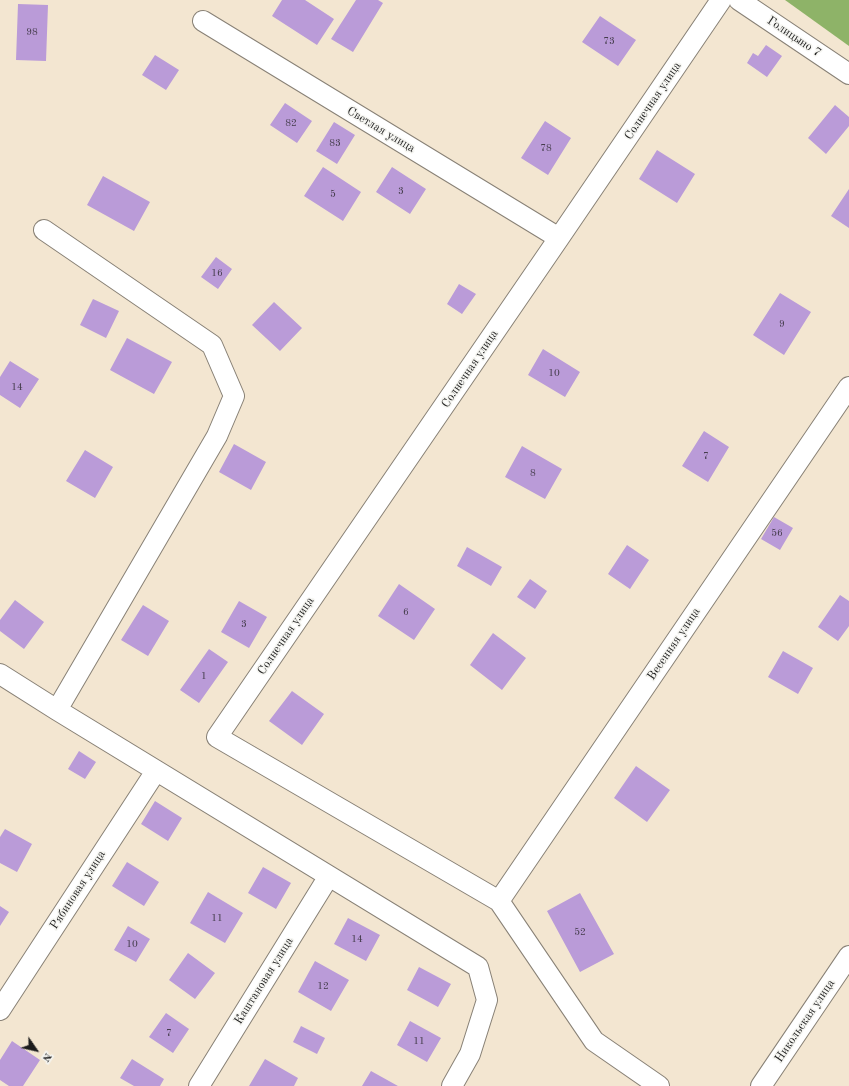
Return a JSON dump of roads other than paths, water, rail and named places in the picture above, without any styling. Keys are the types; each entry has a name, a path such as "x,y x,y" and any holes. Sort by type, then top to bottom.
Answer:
{"street":[{"name":"Солнечная улица","path":"499,901 217,737 721,0"},
{"name":"Голицыно 7","path":"739,0 849,74"},
{"name":"Светлая улица","path":"203,21 559,238"},
{"path":"44,230 212,345 234,396 217,436 57,710"},
{"name":"Весенняя улица","path":"499,901 849,387"},
{"path":"0,674 478,967 487,1000 470,1054 452,1086"},
{"name":"Рябиновая улица","path":"0,1010 156,771"},
{"name":"Каштановая улица","path":"199,1086 329,876"},
{"path":"499,901 594,1041 659,1086"},
{"name":"Никольская улица","path":"762,1086 849,956"}]}
